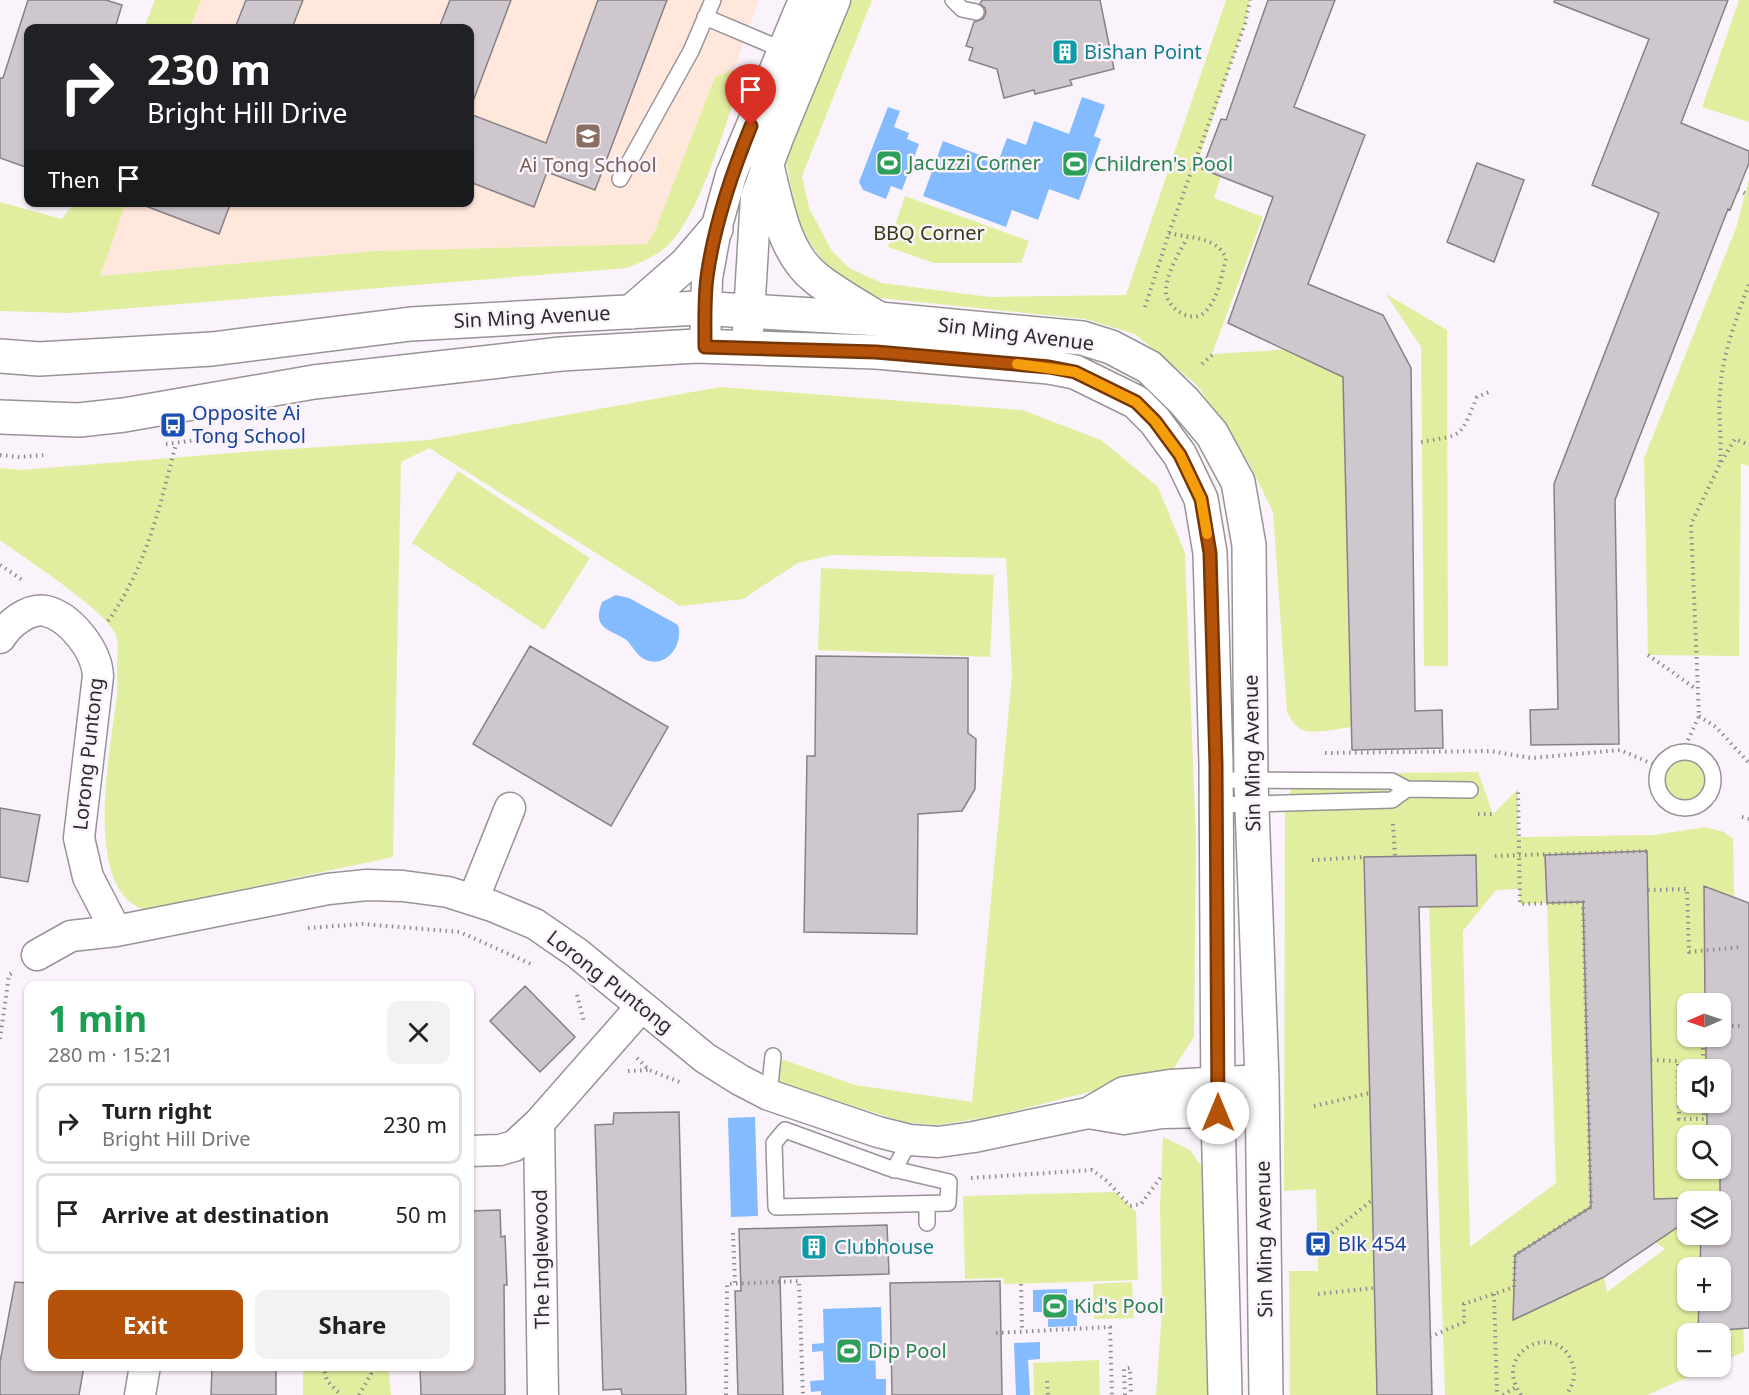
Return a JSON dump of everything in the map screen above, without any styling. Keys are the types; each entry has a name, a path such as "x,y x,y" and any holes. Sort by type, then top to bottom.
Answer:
{"main road":[{"path":"767,166 780,218 794,252 815,278 879,319"},
{"path":"632,312 686,264 716,229"},
{"name":"Sin Ming Avenue","path":"0,356 39,359 212,349 411,324 705,309 879,319 1082,338 1111,347 1149,367 1184,401 1212,434 1238,482 1249,545 1252,792 1262,1095 1266,1395"},
{"name":"Sin Ming Avenue","path":"0,417 78,420 124,415 314,382 561,354 705,347 876,352 1049,367 1075,372 1136,402 1155,421 1180,455 1201,499 1210,553 1216,793 1218,1097 1226,1395"}],"street":[{"path":"747,348 756,197 767,166 795,55 804,0"},
{"path":"705,347 707,278 716,229 731,175 795,55 835,0"},
{"name":"Lorong Puntong","path":"0,638 13,622 35,612 45,611 64,621 84,639 94,656 98,676 79,838 88,877 116,931"},
{"path":"473,900 510,808"},
{"name":"Lorong Puntong","path":"38,955 70,936 116,931 328,889 367,885 403,886 473,900 535,924 577,953 705,1058 740,1080 770,1095 878,1132 910,1140 938,1142 974,1137 1088,1113 1124,1092 1218,1097 1262,1095"},
{"path":"474,1151 500,1150 514,1146 539,1123 641,1007"},
{"name":"The Inglewood","path":"539,1123 543,1395"},
{"path":"140,1395 144,1371"}],"lane":[{"path":"620,179 691,51 713,0"},
{"path":"953,0 962,9 976,12"},
{"path":"705,17 795,55"},
{"path":"1683,751 1701,756 1712,772 1713,783 1701,804 1684,808 1666,801 1660,794 1656,781 1659,767 1674,753 1683,751"},
{"path":"1216,793 1392,781 1407,789 1470,790"},
{"path":"1216,793 1252,792 1392,800 1407,789"},
{"path":"770,1095 772,1056"},
{"path":"784,1130 894,1170 949,1182 948,1203 927,1204 776,1207 774,1143 784,1130"},
{"path":"894,1170 910,1140"},
{"path":"927,1204 927,1223"}],"path":[{"path":"1145,307 1169,233 1245,24 1250,0"},
{"path":"1738,190 1749,195"},
{"path":"1169,233 1187,238 1197,237 1215,245 1226,258 1211,305 1197,317 1178,310 1170,304 1166,293 1172,270 1187,238"},
{"path":"1719,466 1719,393 1722,374 1730,338 1749,284"},
{"path":"1202,364 1212,354"},
{"path":"1421,442 1454,437 1463,429 1477,396 1489,392"},
{"path":"1683,751 1699,716 1691,524 1719,466 1736,439 1749,444"},
{"path":"102,628 121,602 155,526 176,444"},
{"path":"1648,654 1697,689"},
{"path":"1699,716 1716,727 1749,763"},
{"path":"1317,753 1490,751 1532,758 1620,750 1659,767"},
{"path":"1430,1337 1464,1322 1464,1304 1514,1287 1515,1255 1591,1207 1583,902 1520,903 1518,789"},
{"path":"1392,800 1395,856"},
{"path":"1742,817 1749,819"},
{"path":"1495,856 1647,851"},
{"path":"1312,860 1364,857"},
{"path":"1648,890 1687,889 1689,952 1740,947"},
{"path":"0,1039 9,975 38,955"},
{"path":"1731,1026 1741,1026"},
{"path":"1651,1060 1677,1061"},
{"path":"1314,1106 1370,1093"},
{"path":"1679,1113 1679,1119 1704,1119 1704,1113"},
{"path":"1318,1244 1372,1200"},
{"path":"733,1233 735,1284"},
{"path":"726,1395 727,1284 799,1281 803,1395"},
{"path":"1021,1284 1022,1331"},
{"path":"1318,1294 1373,1288"},
{"path":"1494,1294 1497,1395"},
{"path":"996,1333 1110,1327 1112,1395"},
{"path":"1521,1395 1516,1387 1513,1367 1517,1357 1532,1344 1553,1344 1569,1355 1574,1366 1573,1385 1566,1395"},
{"path":"1125,1395 1124,1369 1130,1368 1131,1395"},
{"path":"324,1371 327,1381 341,1395"},
{"path":"359,1395 371,1371"},
{"path":"1047,1381 1048,1395"},
{"path":"1503,1395 1516,1387"}],"shaded area":[{"name":"Ai Tong School","path":"201,0 759,0 734,70 661,244 374,251 99,276 125,207 474,207 474,24 192,24"}],"green space":[{"path":"155,0 201,0 192,24 146,24"},
{"path":"850,0 872,0 802,176 809,208 832,251 849,268 882,283 990,297 1126,295 1226,0 1250,0 1245,24 1199,158 1225,165 1214,198 1263,217 1212,354 1362,345 1367,724 1325,731 1309,731 1298,727 1287,712 1273,512 1249,463 1197,385 1135,334 1085,319 879,298 835,277 808,240 798,219 785,157 827,62"},
{"path":"1739,0 1749,0 1749,122 1702,107"},
{"path":"734,70 743,75 702,190 691,213 667,246 653,256 627,268 69,313 0,311 0,202 62,219 71,207 125,207 100,276 374,251 647,244 655,231 715,77"},
{"path":"1749,179 1749,466 1741,464 1739,656 1648,655 1644,458 1736,228"},
{"name":"BBQ Corner","path":"905,196 1029,241 1021,263 934,263 888,247"},
{"path":"1386,294 1447,330 1448,666 1424,666 1421,347"},
{"path":"720,387 1022,410 1101,440 1158,487 1185,553 1196,841 1194,1037 1172,1071 994,1116 938,1125 904,1122 771,1080 773,1056 855,1085 972,1102 1012,676 1006,558 832,555 798,563 743,599 680,606 429,448 401,462 393,857 145,910 125,897 113,876 107,849 105,817 109,753 117,694 118,646 116,635 82,599 0,540 0,468 22,470 429,440"},
{"path":"458,471 590,558 544,630 412,543"},
{"path":"821,568 994,575 990,657 818,650"},
{"path":"1685,752 1696,754 1705,760 1711,769 1713,780 1711,791 1705,800 1696,806 1685,808 1674,806 1665,800 1659,791 1657,780 1659,769 1665,760 1674,754"},
{"path":"1478,772 1493,814 1518,789 1518,837 1654,835 1705,827 1724,832 1733,839 1744,1352 1731,1358 1731,1323 1677,1323 1677,1377 1688,1377 1647,1395 1445,1395 1429,907 1476,905 1395,856 1365,857 1377,1395 1290,1395 1289,1271 1318,1271 1316,1189 1284,1191 1285,803 1291,789 1304,779 1391,773","holes":["1647,851 1655,1242 1665,1249 1607,1292 1604,1277 1513,1320 1515,1255 1591,1207 1583,902 1547,902","1519,889 1520,904 1547,903 1556,1183 1470,1247 1463,931 1496,890"]},
{"path":"1163,1137 1190,1150 1205,1171 1210,1395 1156,1395 1162,1311 1160,1206"},
{"path":"1115,1192 1136,1212 1138,1280 1004,1284 1003,1278 965,1279 963,1196"},
{"path":"1132,1282 1134,1318 1094,1319 1093,1284"},
{"path":"1099,1360 1100,1395 1034,1395 1033,1363"},
{"path":"303,1371 388,1371 391,1395 303,1395"}],"water":[{"path":"1082,97 1105,105 1094,136 1101,139 1079,200 1049,189 1038,220 1012,210 1006,227 923,196 943,141 998,162 1007,138 1026,145 1034,121 1069,134"},
{"name":"Jacuzzi Corner","path":"888,107 900,111 894,127 909,133 907,139 919,144 902,190 891,186 886,199 863,190 859,182"},
{"path":"616,595 629,598 678,625 678,641 666,659 652,662 644,659 625,639 603,626 599,617 602,602"},
{"path":"755,1117 758,1216 731,1217 728,1118"},
{"name":"Kid's Pool","path":"1067,1289 1067,1300 1077,1300 1077,1326 1048,1327 1048,1312 1033,1312 1033,1290"},
{"name":"Dip Pool","path":"881,1307 882,1345 875,1345 876,1379 886,1379 886,1395 821,1395 821,1391 811,1392 810,1381 824,1380 823,1351 812,1352 812,1344 824,1343 823,1309"},
{"path":"1040,1342 1040,1359 1028,1360 1030,1395 1016,1395 1014,1343"}],"building":[{"path":"28,0 106,0 122,5 116,24 24,24 24,167 0,158 0,78 3,78"},
{"path":"246,0 303,0 294,24 237,24"},
{"path":"450,0 511,0 474,99 474,24 441,24"},
{"path":"598,0 667,0 595,190 547,172 534,207 474,184 474,116 546,143"},
{"name":"Bishan Point","path":"982,0 1100,0 1114,69 1070,80 1072,85 1035,94 1034,90 1004,98 997,69 969,60 973,48 966,46 974,22 983,19 986,13 985,8 980,4"},
{"path":"1268,0 1335,0 1294,107 1365,135 1308,284 1383,315 1411,368 1415,711 1442,710 1443,748 1352,750 1343,377 1228,323 1273,197 1202,169 1221,119 1226,120"},
{"path":"1555,0 1728,0 1681,123 1749,151 1749,163 1730,210 1728,209 1615,500 1619,744 1531,745 1530,710 1558,709 1554,484 1659,213 1592,185 1649,39 1554,2"},
{"path":"1477,163 1524,180 1494,262 1447,242"},
{"path":"148,207 229,207 219,234"},
{"path":"530,646 668,727 611,826 473,744"},
{"path":"816,656 968,658 968,733 976,739 975,789 962,811 918,814 917,934 804,932 807,756 815,756"},
{"path":"0,808 40,815 28,882 0,877"},
{"path":"1647,851 1654,1199 1677,1198 1677,1227 1604,1277 1513,1320 1515,1255 1591,1207 1583,902 1547,903 1545,855"},
{"path":"1476,855 1477,906 1419,907 1432,1395 1377,1395 1364,857"},
{"path":"1704,886 1749,903 1749,1328 1731,1329 1731,1323 1698,1323 1699,1311 1731,1311 1731,1257 1700,1257 1701,1245 1731,1245 1731,1191 1720,1191 1720,1179 1731,1179 1731,1125 1707,1125 1707,1113 1731,1113 1731,1059 1706,1059 1706,1047 1731,1047 1731,993 1705,993"},
{"path":"525,986 575,1037 540,1072 490,1021"},
{"path":"679,1112 686,1395 622,1395 621,1389 603,1390 595,1125 613,1124 614,1113"},
{"path":"500,1210 501,1237 505,1236 507,1285 504,1285 505,1395 421,1395 420,1371 474,1371 474,1211"},
{"path":"887,1225 889,1274 780,1277 783,1395 738,1395 735,1291 741,1291 739,1229"},
{"path":"1000,1281 1002,1395 892,1395 890,1283"},
{"path":"15,1282 24,1283 24,1371 83,1371 79,1395 0,1395 0,1362"},
{"path":"212,1371 276,1371 276,1395 211,1395"}],"slow traffic":[{"path":"1017,364 1075,372 1136,402 1155,421 1180,455 1201,499 1207,534"}],"place":[{"name":"Bishan Point","path":"1065,52"},
{"name":"Ai Tong School","path":"588,136"},
{"name":"Jacuzzi Corner","path":"889,163"},
{"name":"Children's Pool","path":"1075,164"},
{"name":"Opposite Ai Tong School","path":"173,425"},
{"name":"Blk 454","path":"1318,1244"},
{"name":"Clubhouse","path":"814,1247"},
{"name":"Kid's Pool","path":"1055,1306"},
{"name":"Dip Pool","path":"849,1351"}],"route":[{"path":"751,126 731,175 716,229 707,278 705,347 876,352 1049,367 1075,372 1136,402 1155,421 1180,455 1201,499 1210,553 1216,764 1218,1113"}]}
